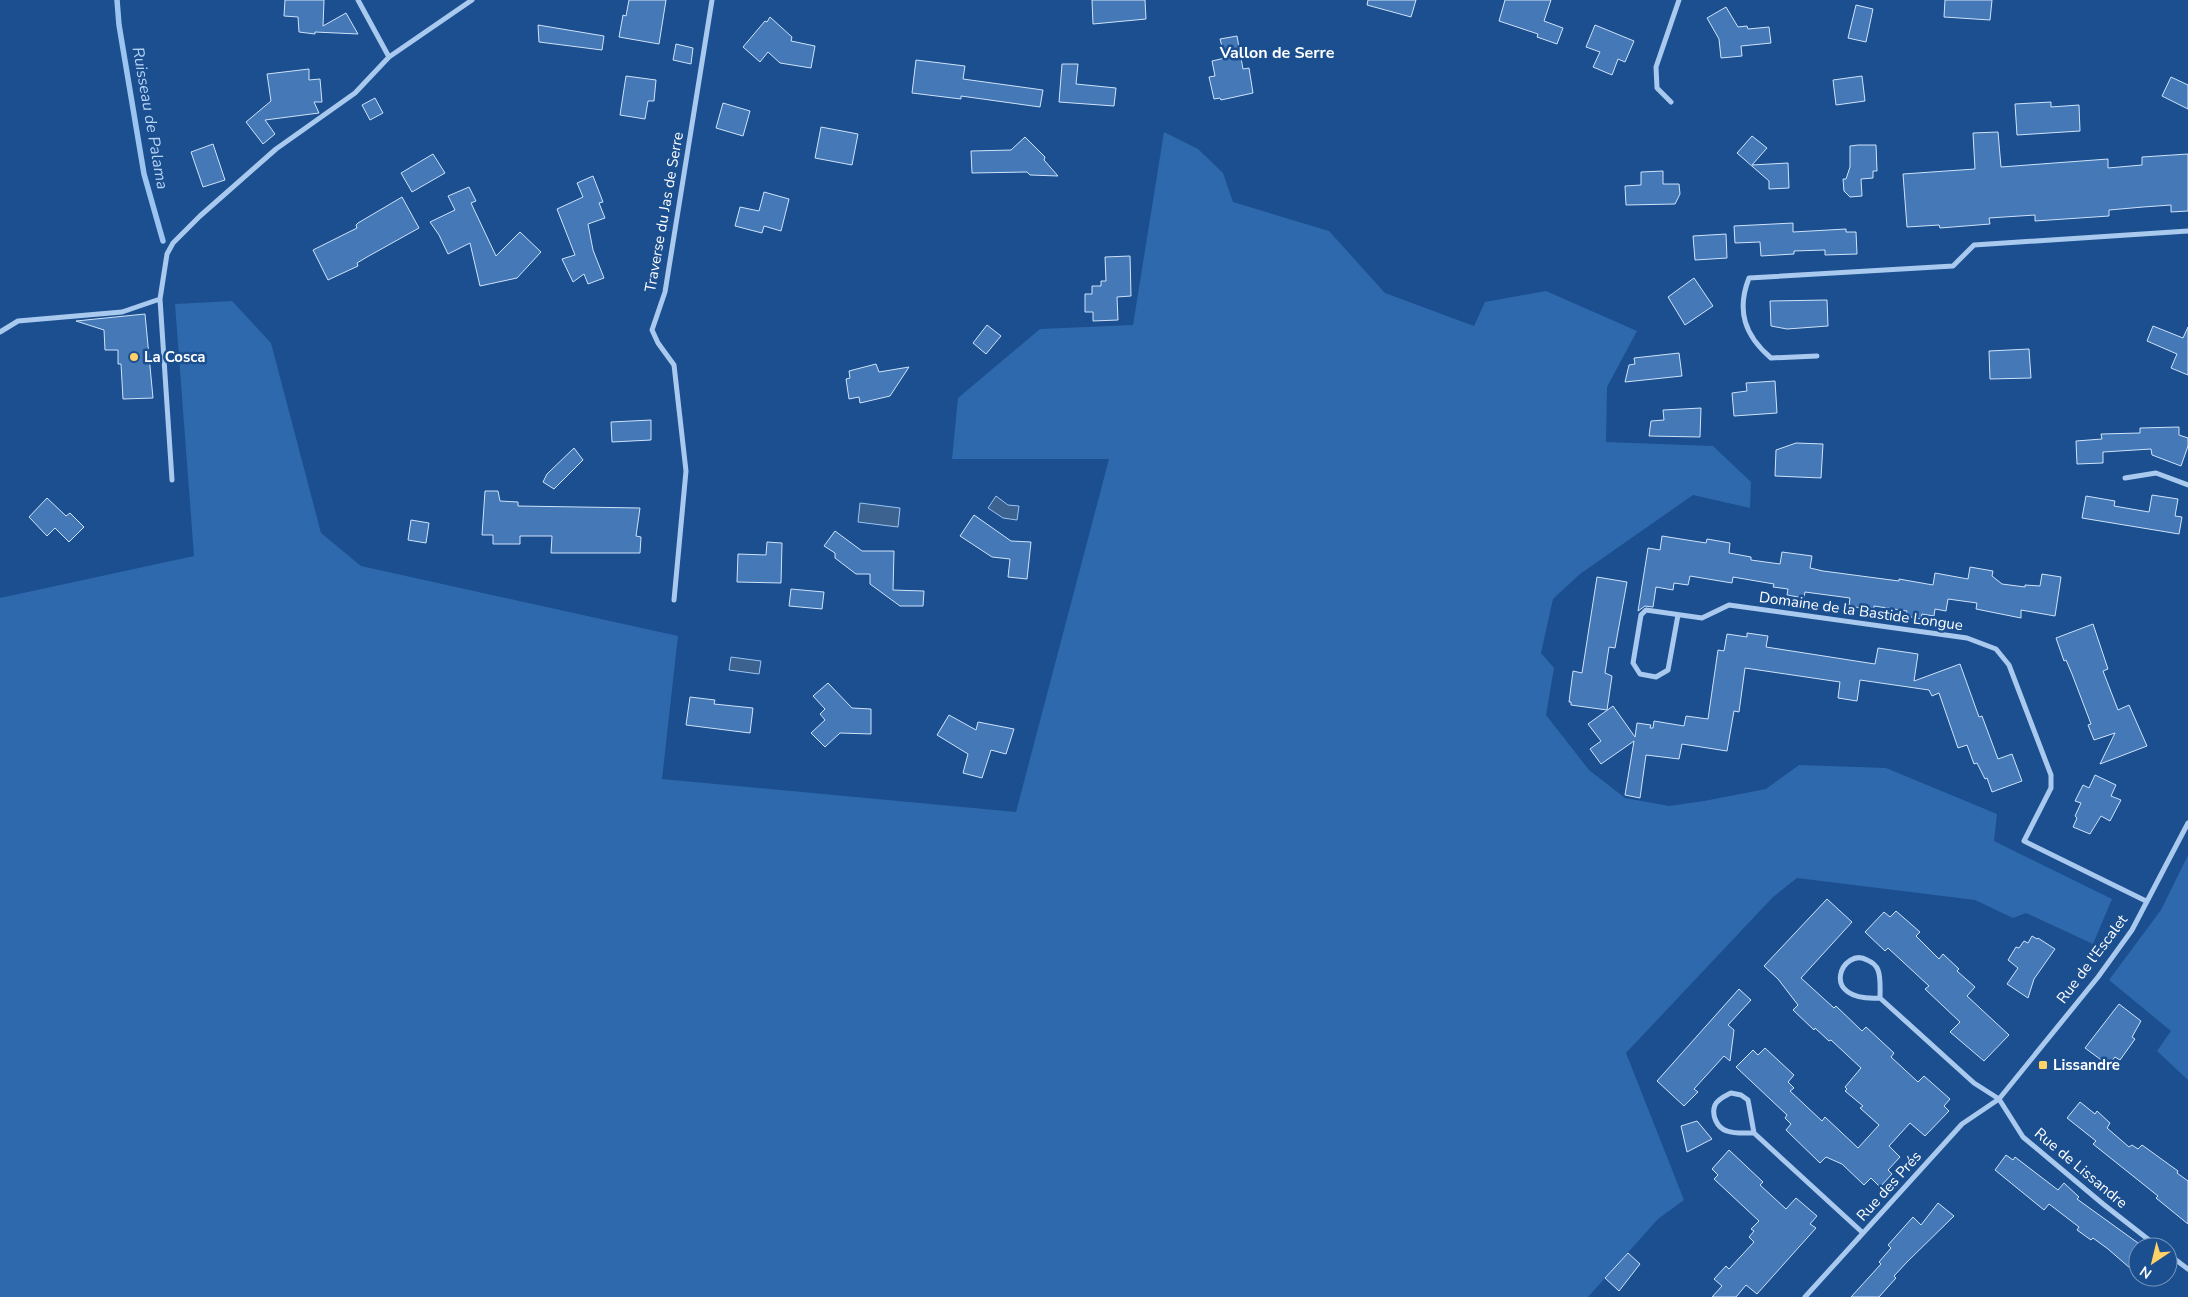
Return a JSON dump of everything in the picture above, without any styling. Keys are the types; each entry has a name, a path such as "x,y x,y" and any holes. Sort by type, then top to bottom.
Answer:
{"street":[{"path":"358,0 389,57"},
{"path":"172,480 160,300 167,254 174,243 200,216 276,149 355,93 389,57 472,0"},
{"name":"Traverse du Jas de Serre","path":"674,600 686,471 674,364 658,343 652,330 665,292 712,0"},
{"path":"1671,102 1657,88 1656,68 1679,0"},
{"path":"1817,356 1771,358 1760,348 1745,327 1743,294 1749,278 1953,266 1974,245 2188,232"},
{"path":"0,332 18,320 122,312 160,300"},
{"path":"2125,478 2156,474 2188,485"},
{"name":"Domaine de la Bastide Longue","path":"1678,614 1668,670 1656,677 1640,674 1633,663 1641,614 1646,610 1678,614 1702,618 1729,605 1967,638 1996,650 2009,665 2051,775 2051,788 2024,841 2146,901"},
{"name":"Rue de l'Escalet","path":"1999,1099 2098,977 2132,930 2188,823"},
{"path":"1880,998 1878,971 1873,963 1862,957 1853,958 1845,965 1840,976 1842,986 1849,994 1859,997 1880,998 1974,1083 1999,1099"},
{"path":"1754,1133 1725,1131 1718,1126 1714,1114 1716,1105 1730,1092 1741,1095 1748,1100 1754,1133 1862,1234"},
{"name":"Rue des Prés","path":"1805,1297 1962,1124 1999,1099"},
{"name":"Rue de Lissandre","path":"1999,1099 2023,1137 2102,1204 2145,1237"}],"shaded area":[{"path":"1164,132 1198,149 1223,173 1233,202 1329,231 1385,293 1474,326 1485,302 1546,291 1637,331 1607,387 1606,442 1713,446 1751,482 1750,508 1693,495 1580,574 1553,599 1541,653 1554,668 1546,715 1589,770 1625,798 1669,806 1766,789 1799,765 1886,768 1997,814 1994,841 2112,899 2093,944 2026,913 2013,918 1975,900 1797,878 1773,897 1626,1053 1684,1200 1658,1219 1588,1297 0,1297 0,598 194,556 175,304 232,301 271,343 321,533 361,566 678,636 662,779 1016,812 1109,459 952,459 958,398 1040,329 1133,325"},
{"path":"996,496 1008,505 1019,506 1017,520 1003,518 988,508"},
{"path":"860,503 900,508 898,527 858,522"},
{"path":"731,657 761,661 759,674 729,670"},
{"path":"2188,855 2188,1080 2157,1051 2171,1031 2109,980 2161,910"}],"building":[{"path":"285,0 324,0 323,26 346,13 358,34 299,32 298,17 284,16"},
{"path":"629,0 666,0 659,44 619,37 623,15 626,16"},
{"path":"1092,0 1145,0 1146,19 1093,24"},
{"path":"1368,0 1416,0 1411,17 1367,5"},
{"path":"1505,0 1551,0 1544,21 1563,28 1557,44 1537,37 1538,34 1499,21"},
{"path":"1945,0 1992,0 1990,20 1944,17"},
{"path":"1856,5 1873,9 1866,42 1848,38"},
{"path":"1726,7 1738,27 1747,26 1748,29 1769,27 1771,43 1741,46 1742,56 1721,58 1719,39 1707,18"},
{"path":"770,17 792,37 791,41 815,46 811,68 780,63 768,52 760,62 743,47"},
{"path":"538,25 604,36 602,50 539,42"},
{"path":"1595,25 1634,41 1625,62 1618,59 1612,75 1593,67 1600,52 1586,47"},
{"path":"1237,36 1243,69 1249,68 1253,93 1221,100 1220,98 1214,99 1209,77 1215,76 1212,61 1225,58 1220,39"},
{"path":"676,44 693,48 691,64 673,60"},
{"path":"916,60 965,66 963,79 1043,90 1040,107 961,96 961,99 912,93"},
{"path":"1062,64 1078,64 1076,84 1116,88 1114,106 1059,102"},
{"path":"309,69 309,80 320,79 322,102 314,102 319,113 265,120 275,134 263,144 246,122 271,101 267,74"},
{"path":"626,76 656,80 654,101 648,101 645,119 620,115"},
{"path":"1862,76 1865,101 1836,105 1833,80"},
{"path":"2171,77 2188,85 2188,109 2162,96"},
{"path":"375,98 383,113 370,120 362,105"},
{"path":"2051,102 2051,107 2079,105 2080,131 2017,135 2015,104"},
{"path":"723,103 750,111 743,136 716,128"},
{"path":"821,127 858,134 852,165 815,158"},
{"path":"1998,132 2001,167 2108,159 2108,168 2142,165 2142,157 2188,154 2188,211 2171,212 2171,205 2109,210 2109,216 2035,221 2035,215 1989,218 1990,224 1940,228 1939,225 1907,227 1903,174 1975,169 1973,133"},
{"path":"1752,136 1767,148 1752,165 1788,163 1789,188 1769,189 1769,181 1737,153"},
{"path":"1025,137 1045,157 1044,160 1058,176 1030,175 1027,172 972,173 971,151 1011,150"},
{"path":"213,144 225,180 203,187 191,152"},
{"path":"1876,145 1877,171 1873,171 1873,178 1861,179 1862,196 1850,197 1844,191 1843,179 1846,179 1850,167 1850,146"},
{"path":"433,154 445,173 412,192 401,173"},
{"path":"1663,171 1663,184 1679,184 1680,194 1675,204 1626,205 1625,186 1641,185 1641,172"},
{"path":"593,176 603,202 599,203 605,218 588,224 593,250 604,278 588,284 584,274 573,282 562,259 575,255 557,209 583,197 577,183"},
{"path":"469,187 476,201 471,203 496,256 520,232 541,252 517,278 480,286 470,243 448,254 430,222 455,210 448,196"},
{"path":"764,192 789,199 781,231 764,226 762,233 735,226 740,207 759,211"},
{"path":"402,197 419,228 357,263 358,266 328,280 313,250 357,228 356,225 358,223"},
{"path":"1793,223 1793,232 1846,229 1846,232 1856,232 1857,254 1825,255 1825,250 1794,251 1794,254 1761,256 1760,242 1735,243 1734,226"},
{"path":"1726,234 1727,258 1695,260 1693,236"},
{"path":"1130,256 1131,296 1117,297 1118,320 1093,321 1093,312 1085,312 1085,294 1092,294 1092,286 1101,286 1101,281 1106,281 1105,257"},
{"path":"1694,278 1713,306 1685,325 1668,297"},
{"path":"1827,300 1828,326 1787,329 1771,326 1770,301"},
{"name":"La Cosca","path":"145,314 153,398 123,399 121,364 118,364 118,350 105,350 104,330 76,321"},
{"path":"987,325 1001,336 986,354 973,343"},
{"path":"2153,326 2183,338 2188,327 2188,375 2171,368 2177,354 2147,341"},
{"path":"2029,349 2031,378 1990,379 1989,351"},
{"path":"1679,353 1682,376 1625,382 1629,365 1635,364 1634,358"},
{"path":"876,364 879,372 909,367 890,396 860,403 859,397 849,399 846,379 850,378 849,371"},
{"path":"1775,381 1777,413 1734,416 1732,393 1747,391 1746,383"},
{"path":"1701,408 1700,437 1649,436 1651,421 1664,420 1663,410"},
{"path":"651,420 651,440 612,442 611,422"},
{"path":"2179,427 2179,435 2188,438 2188,446 2181,466 2152,455 2151,449 2103,452 2103,463 2077,464 2076,441 2102,439 2101,434 2140,433 2140,428"},
{"path":"1796,443 1823,444 1821,478 1775,476 1776,450"},
{"path":"574,448 583,460 554,489 543,482 547,474"},
{"path":"485,491 498,491 500,501 518,502 518,506 640,508 636,536 641,537 640,553 551,553 552,536 520,536 520,544 493,544 493,535 482,535"},
{"path":"2152,495 2178,499 2175,516 2182,517 2179,534 2082,518 2086,496 2115,501 2114,506 2149,512"},
{"path":"47,498 66,516 70,513 84,527 69,542 55,528 47,536 29,517"},
{"path":"974,515 1011,541 1031,542 1027,579 1008,577 1010,559 992,557 960,536"},
{"path":"411,520 429,523 426,543 408,540"},
{"path":"835,531 862,551 894,551 893,590 924,591 923,606 900,606 870,584 870,574 856,574 835,558 835,553 824,546"},
{"path":"1662,536 1706,543 1707,539 1730,543 1729,553 1751,557 1751,560 1780,564 1782,552 1812,556 1810,568 1933,585 1935,573 1968,579 1970,567 1993,571 1992,576 2002,584 2025,587 2025,585 2040,586 2042,574 2061,577 2055,616 2021,610 2021,618 1976,609 1977,603 1948,599 1946,611 1935,609 1934,616 1922,614 1921,619 1906,616 1907,611 1874,606 1874,610 1849,606 1850,598 1805,592 1804,598 1787,595 1788,589 1773,587 1774,584 1733,577 1732,583 1690,576 1688,585 1674,583 1673,590 1656,587 1653,607 1645,606 1638,611 1648,548 1660,550"},
{"path":"767,542 782,543 781,583 737,582 738,554 766,555"},
{"path":"1597,577 1627,582 1615,648 1609,647 1605,673 1612,676 1607,710 1571,705 1571,702 1569,702 1573,671 1582,673"},
{"path":"791,589 824,592 822,609 789,606"},
{"path":"2093,624 2108,669 2103,671 2118,710 2129,705 2147,746 2100,764 2115,733 2094,740 2088,725 2091,724 2056,638"},
{"path":"1747,633 1768,636 1766,647 1875,664 1878,648 1918,654 1914,681 1960,664 1979,717 1982,716 1998,759 2012,754 2022,781 1992,792 1987,778 1985,779 1977,763 1974,764 1967,745 1958,748 1939,693 1932,696 1929,690 1860,680 1857,701 1838,698 1840,682 1745,668 1739,712 1734,711 1727,751 1682,744 1679,759 1646,755 1640,798 1625,795 1634,741 1601,764 1590,749 1601,741 1588,724 1613,706 1635,737 1637,723 1651,725 1650,728 1653,728 1654,721 1684,726 1686,716 1708,719 1718,650 1724,651 1727,634 1747,637"},
{"path":"828,683 852,708 871,709 871,734 840,733 825,747 811,733 825,720 820,714 825,709 813,696"},
{"path":"690,697 715,700 714,704 753,708 750,733 686,725"},
{"path":"949,715 976,730 978,722 1014,729 1006,754 991,750 982,778 963,773 968,754 937,735"},
{"path":"2095,775 2116,785 2111,796 2121,800 2110,821 2101,816 2090,834 2073,827 2077,818 2075,816 2081,803 2075,801 2083,785 2089,788"},
{"path":"1827,899 1852,922 1801,978 1834,1008 1836,1006 1862,1031 1866,1027 1894,1053 1891,1057 1918,1082 1924,1076 1950,1099 1944,1106 1949,1111 1925,1136 1910,1123 1889,1146 1900,1157 1888,1170 1892,1174 1880,1187 1871,1178 1864,1185 1842,1164 1826,1157 1820,1163 1786,1130 1791,1124 1785,1118 1787,1115 1736,1067 1753,1050 1758,1055 1765,1048 1794,1075 1788,1082 1794,1088 1790,1091 1822,1121 1825,1117 1858,1148 1879,1125 1860,1108 1863,1106 1845,1091 1847,1089 1845,1087 1861,1068 1831,1040 1829,1041 1815,1028 1814,1030 1793,1010 1798,1005 1778,979 1764,966"},
{"path":"1896,911 1920,932 1916,936 1939,959 1943,954 1959,969 1957,971 1975,987 1967,996 2009,1035 1984,1061 1950,1032 1960,1022 1925,989 1929,986 1888,948 1885,951 1865,932 1884,912 1890,917"},
{"path":"2032,936 2055,949 2034,979 2028,998 2007,984 2018,968 2008,960 2016,947 2019,948 2024,941 2028,943"},
{"path":"1739,989 1751,1000 1728,1025 1734,1030 1730,1061 1724,1056 1694,1089 1698,1092 1684,1106 1657,1081"},
{"path":"2119,1004 2141,1021 2132,1037 2135,1039 2120,1060 2115,1057 2108,1065 2085,1048"},
{"path":"2080,1102 2095,1114 2097,1111 2110,1123 2107,1128 2129,1147 2132,1145 2138,1149 2142,1145 2178,1171 2177,1173 2188,1181 2188,1224 2156,1198 2158,1196 2093,1144 2096,1141 2067,1118"},
{"path":"1697,1121 1712,1139 1687,1152 1681,1126"},
{"path":"1729,1150 1763,1182 1760,1185 1786,1209 1796,1198 1817,1216 1810,1224 1816,1228 1757,1294 1746,1285 1736,1297 1712,1297 1722,1286 1714,1279 1726,1266 1729,1269 1754,1242 1749,1237 1754,1231 1751,1229 1759,1221 1714,1179 1718,1175 1712,1169"},
{"path":"2006,1155 2013,1160 2015,1157 2058,1190 2064,1183 2079,1197 2077,1199 2130,1237 2128,1237 2128,1266 2093,1238 2091,1240 2077,1230 2079,1227 2049,1204 2044,1210 1995,1170"},
{"path":"1938,1203 1954,1216 1894,1276 1896,1278 1879,1297 1851,1297 1881,1264 1879,1262 1891,1248 1888,1245 1913,1217 1921,1225"},
{"path":"1628,1253 1640,1264 1619,1291 1605,1278"}],"waterway":[{"name":"Ruisseau de Palama","path":"117,0 119,25 144,174 163,241"}],"place":[{"name":"La Cosca","path":"134,357"},
{"name":"Lissandre","path":"2043,1065"}],"district":[{"name":"Vallon de Serre","path":"1277,52"}]}
